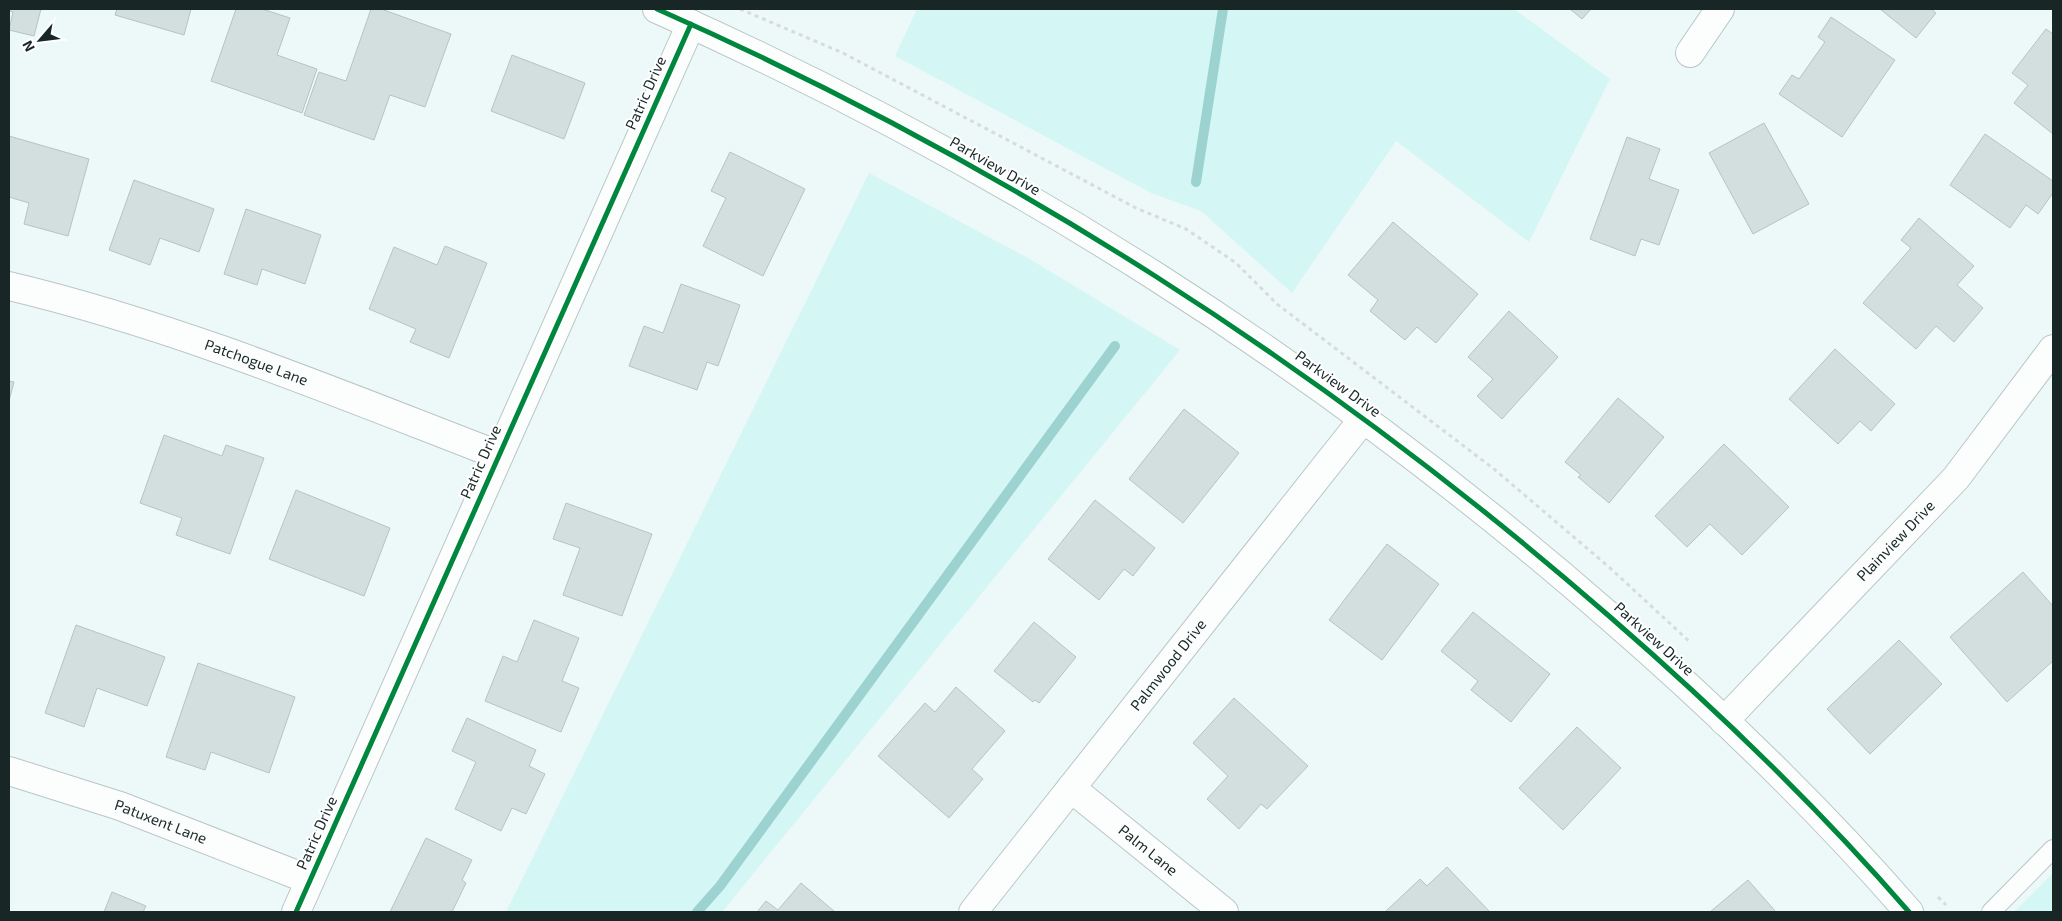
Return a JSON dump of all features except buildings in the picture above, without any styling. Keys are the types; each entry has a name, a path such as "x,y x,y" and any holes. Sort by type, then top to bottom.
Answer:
{"street":[{"name":"Parkview Drive","path":"657,9 924,139 1130,258 1257,342 1364,418 1459,490 1540,556 1640,642 1724,721 1873,870 1909,912"},
{"path":"1690,53 1720,9"},
{"name":"Patric Drive","path":"296,912 691,24"},
{"name":"Patchogue Lane","path":"9,286 146,324 255,362 498,455"},
{"name":"Plainview Drive","path":"1724,721 1956,478 2053,349"},
{"name":"Palmwood Drive","path":"973,912 1364,418"},
{"name":"Patuxent Lane","path":"9,771 120,806 310,880"},
{"name":"Palm Lane","path":"1071,788 1224,912"}],"lane":[{"path":"1991,912 2053,849"}],"shaded area":[{"path":"917,9 1514,9 1610,79 1529,242 1396,141 1292,293 1201,211 1151,193 895,56"},
{"path":"869,173 1028,258 1180,350 722,912 506,912"},
{"path":"2053,873 2053,912 2014,912"}],"waterway":[{"path":"1196,182 1223,9"},
{"path":"697,912 720,886 1115,346"}],"cycle path":[{"path":"657,9 786,69 912,133 1035,203 1156,276 1274,355 1389,438 1500,525 1609,616 1688,686 1802,796 1909,912"},
{"path":"296,912 691,24"}]}
